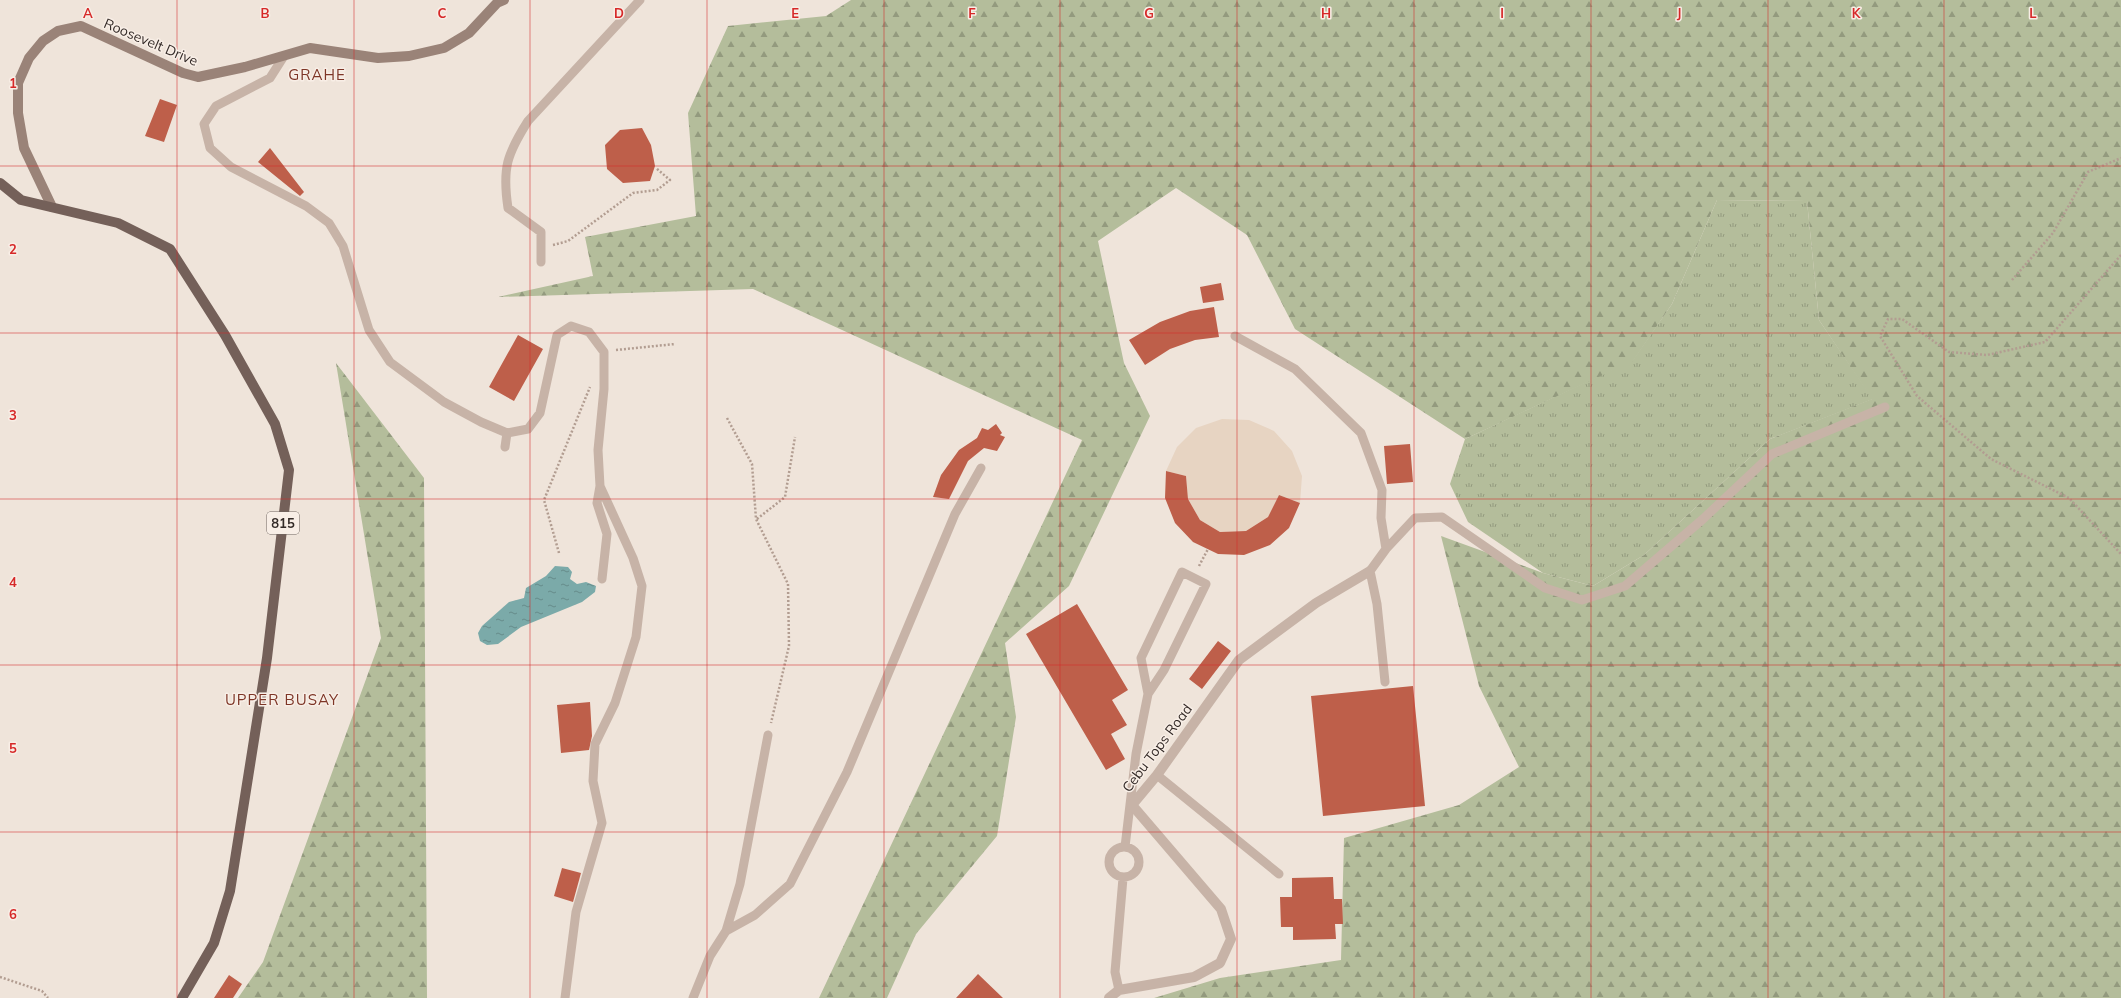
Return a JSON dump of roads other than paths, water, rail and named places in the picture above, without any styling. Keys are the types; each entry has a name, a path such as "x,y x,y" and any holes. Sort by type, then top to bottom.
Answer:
{"main road":[{"name":"815","path":"0,183 21,200 118,223 170,249 225,336 275,424 289,470 268,658 230,891 214,943 182,998"}],"street":[{"name":"Roosevelt Drive","path":"52,207 24,148 18,113 18,83 29,58 43,41 58,31 81,26 183,74 198,77 284,56 310,48 378,58 409,56 444,48 469,33 497,3 504,0"},
{"name":"Cebu Tops Road","path":"1109,998 1119,990 1194,978 1220,963 1231,939 1221,909 1132,805 1157,775 1239,660 1316,603 1370,571"}],"lane":[{"path":"541,262 541,232 508,208 505,184 506,163 515,142 528,121 640,0"},
{"path":"284,56 270,78 216,106 204,124 210,148 231,167 306,206 329,223 343,246 369,330 390,362 444,402 507,433 528,429 540,413 557,335 571,326 589,332 604,352 604,389 598,450 600,486 597,503 607,534 602,579"},
{"path":"1235,336 1295,369 1361,433 1382,490 1381,518 1386,549"},
{"path":"1386,682 1377,604 1370,571 1386,549 1415,518 1442,517 1545,588 1582,600 1625,586 1703,519 1772,454 1885,407"},
{"path":"505,447 507,433"},
{"path":"726,931 755,915 790,884 847,772 933,563 955,514 981,468"},
{"path":"565,998 576,912 602,823 593,781 595,744 615,702 636,637 642,586 633,558 600,486"},
{"path":"1126,847 1132,805 1136,754 1148,694 1142,658 1182,572 1206,584 1164,670 1148,694"},
{"path":"693,998 710,956 726,931 741,876 768,735"},
{"path":"1157,775 1279,874"},
{"path":"1126,847 1133,849 1138,856 1140,864 1134,874 1123,878 1116,876 1111,871 1109,857 1113,851 1118,848 1126,847"},
{"path":"1119,990 1115,972 1123,878"}],"water":[{"path":"555,566 568,567 572,572 570,579 577,584 586,582 596,586 595,592 582,602 521,627 498,644 487,645 480,641 478,633 482,626 509,602 524,598 526,588 546,576"}],"district":[{"name":"GRAHE","path":"317,75"},
{"name":"UPPER BUSAY","path":"282,700"}]}
